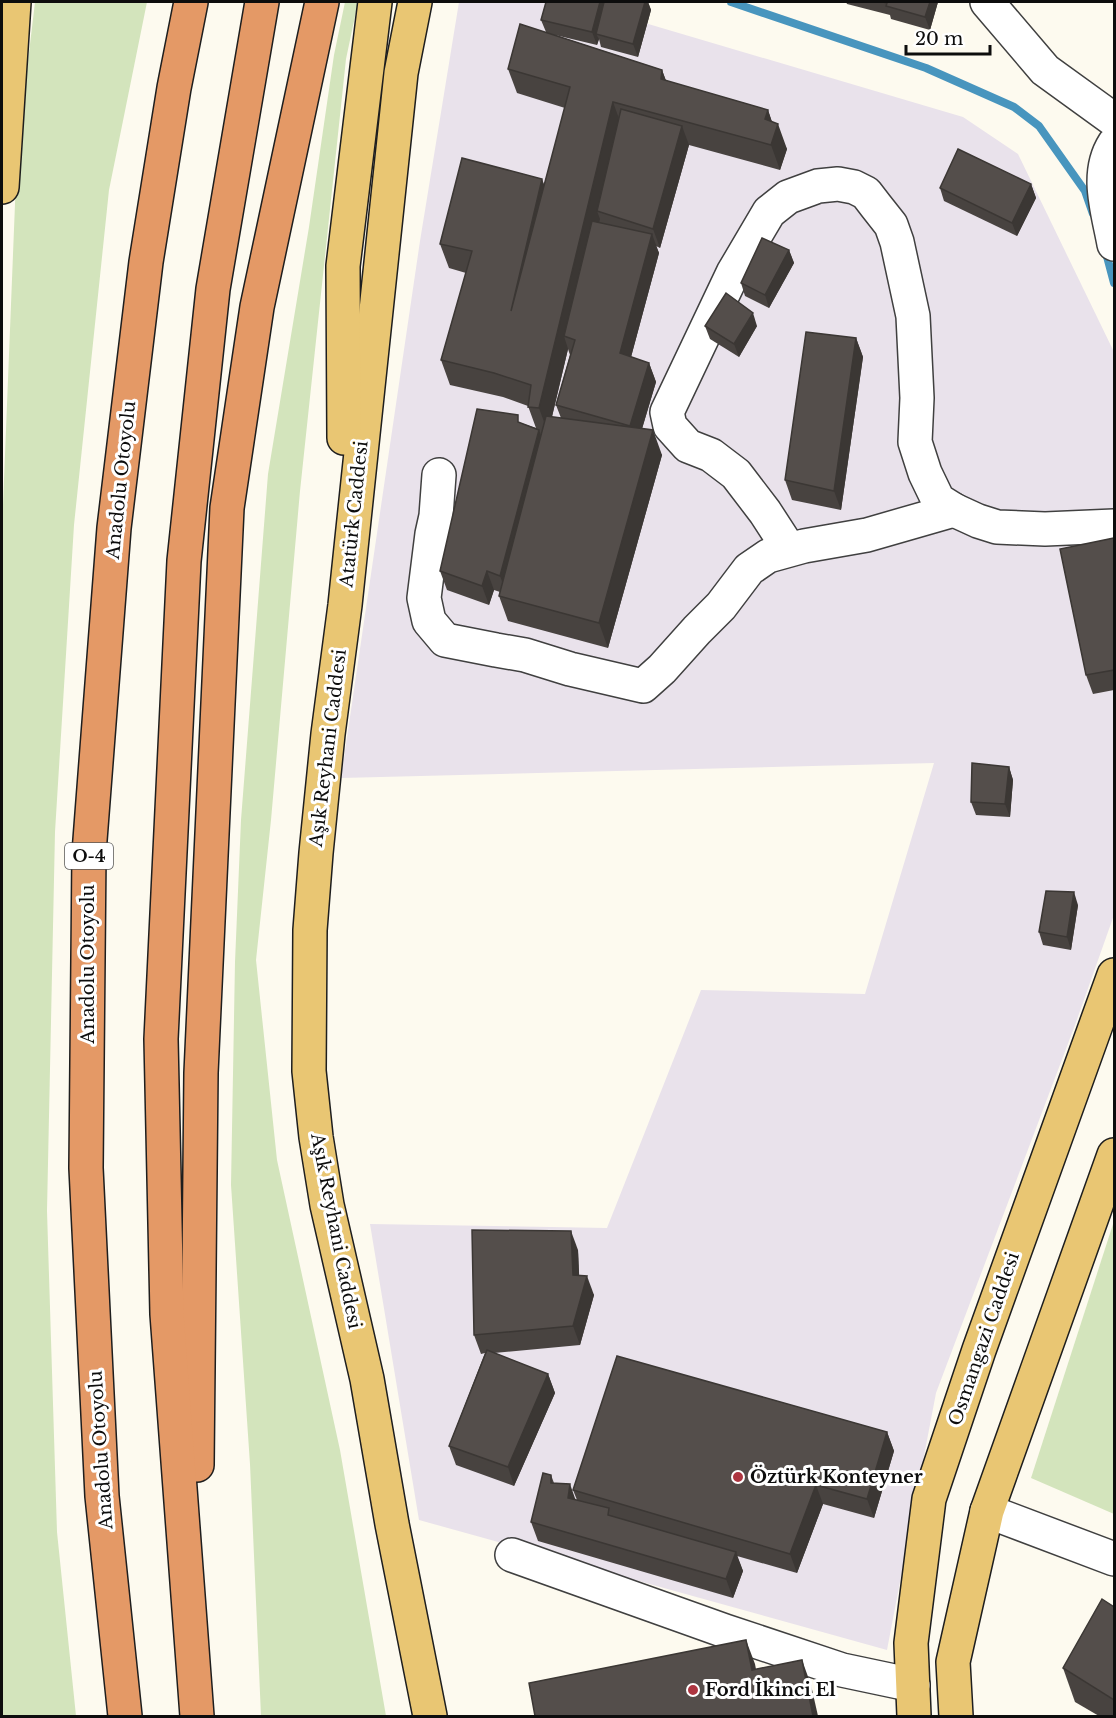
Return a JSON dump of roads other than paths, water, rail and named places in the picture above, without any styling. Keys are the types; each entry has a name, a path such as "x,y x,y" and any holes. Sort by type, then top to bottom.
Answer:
{"highway":[{"name":"Anadolu Otoyolu","path":"125,1716 102,1496 86,1168 89,853 114,528 146,262 174,87 191,2"},
{"path":"196,1707 167,1314 161,1040 184,561 213,289 262,2"},
{"path":"196,1707 201,1072 227,508 257,307 322,2"}],"main road":[{"path":"2,187 14,2"},
{"name":"Atatürk Caddesi","path":"345,605 343,267 375,2"},
{"name":"Atatürk Caddesi","path":"345,605 401,73 414,2"},
{"name":"Aşık Reyhani Caddesi","path":"345,605 328,734 312,897 309,1071 316,1137 327,1205 367,1379 392,1524 429,1714"},
{"name":"Osmangazi Caddesi","path":"913,1701 911,1643 929,1499 979,1350 1114,975"},
{"path":"956,1716 953,1662 987,1511 1114,1155"}],"street":[{"path":"987,2 1045,70 1114,120"},
{"path":"1114,144 1103,172 1114,244"},
{"path":"789,549 736,474 711,455 688,446 670,426 667,412 733,273 769,212 788,197 818,186 838,184 854,187 866,193 891,225 897,242 913,316 917,398 915,442 925,473 938,500 978,521 997,527 1114,526"},
{"path":"439,475 436,516 424,598 429,621 445,640 525,654 570,669 643,686 721,606 749,569 768,555 867,535 954,510"},
{"path":"987,1511 1114,1559"},
{"path":"512,1555 842,1670 913,1701"}],"waterway":[{"path":"731,2 926,68 1014,107 1039,126 1085,191 1093,214"},
{"path":"1105,249 1114,283"}],"place":[{"name":"Öztürk Konteyner","path":"738,1477"},
{"name":"Ford İkinci El","path":"693,1690"}]}
